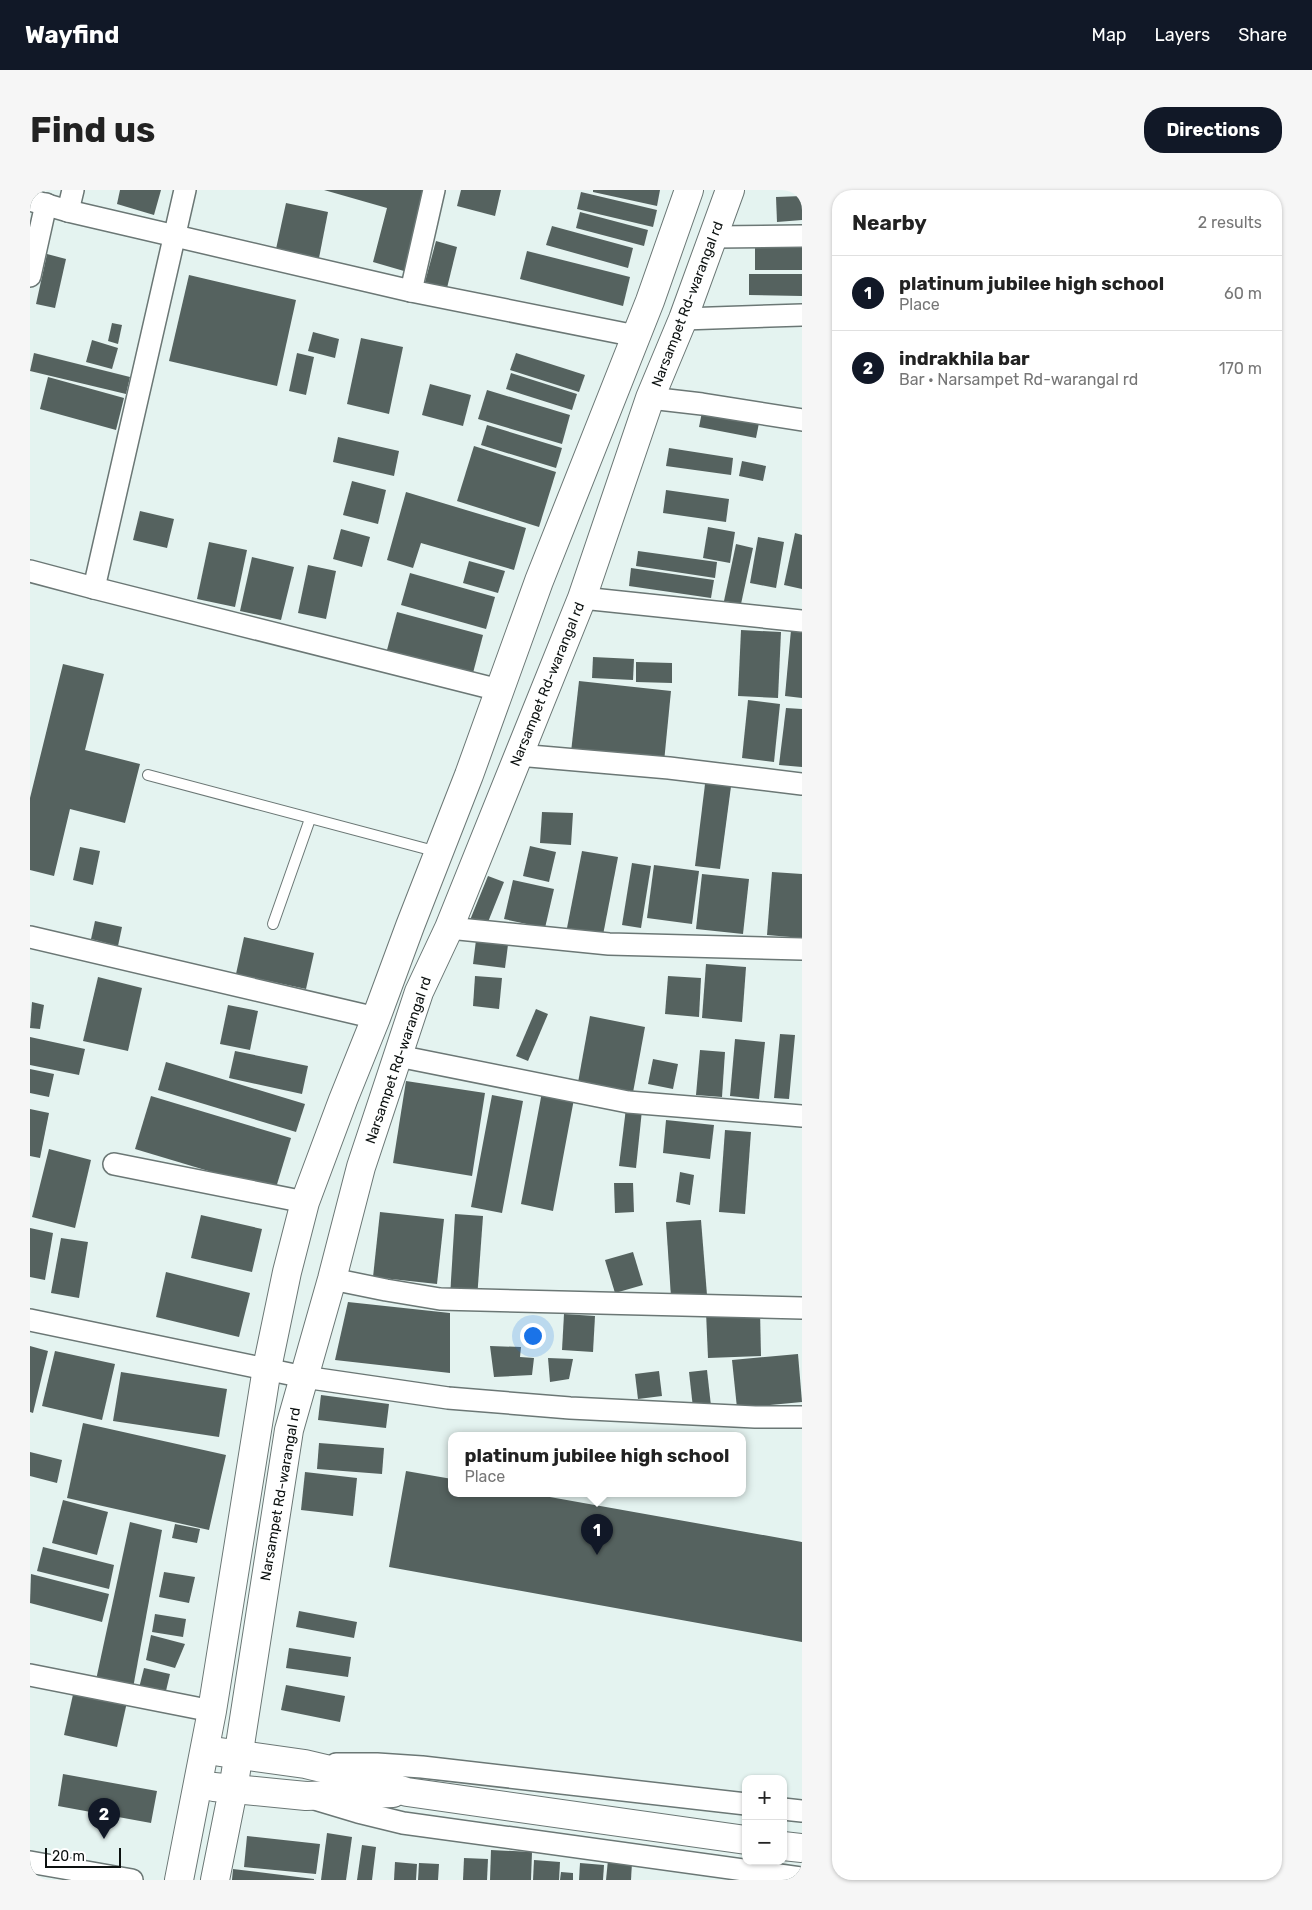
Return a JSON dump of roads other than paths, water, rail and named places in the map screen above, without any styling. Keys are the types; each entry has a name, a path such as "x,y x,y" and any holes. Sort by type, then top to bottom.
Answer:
{"main road":[{"path":"179,1880 212,1711 267,1368 287,1272 305,1202 469,775 543,572 636,336 689,190"},
{"name":"Narsampet Rd-warangal rd","path":"215,1880 233,1790 275,1510 289,1430 332,1279 361,1167 419,992 449,928 582,598 650,398 683,319 730,190"},
{"path":"204,1750 306,1764 360,1777 407,1792 742,1839"},
{"path":"197,1785 306,1796 356,1796 407,1792"},
{"path":"787,1846 802,1848"}],"street":[{"path":"68,211 73,190"},
{"path":"94,588 185,190"},
{"path":"411,291 434,190"},
{"path":"30,276 38,202 68,211 174,234 411,291 636,336"},
{"path":"714,237 802,236"},
{"path":"683,319 802,315"},
{"path":"650,398 702,404 802,420"},
{"path":"30,571 499,690"},
{"path":"582,598 802,620"},
{"path":"518,755 669,768 802,784"},
{"path":"449,928 609,944 802,949"},
{"path":"30,937 376,1018"},
{"path":"398,1056 628,1102 802,1116"},
{"path":"114,1164 305,1202"},
{"path":"332,1279 440,1299 802,1308"},
{"path":"30,1320 304,1377 448,1398 560,1407 755,1418 802,1418"},
{"path":"30,1675 212,1711"},
{"path":"306,1764 377,1764 422,1767 742,1804"},
{"path":"306,1796 403,1823 778,1878 802,1878"},
{"path":"787,1809 802,1811"},
{"path":"30,1862 132,1880"},
{"path":"30,1874 64,1880"}],"lane":[{"path":"148,775 439,852"},
{"path":"273,924 310,819"}],"place":[{"name":"platinum jubilee high school","path":"597,1555"},
{"name":"indrakhila bar","path":"104,1839"}]}
